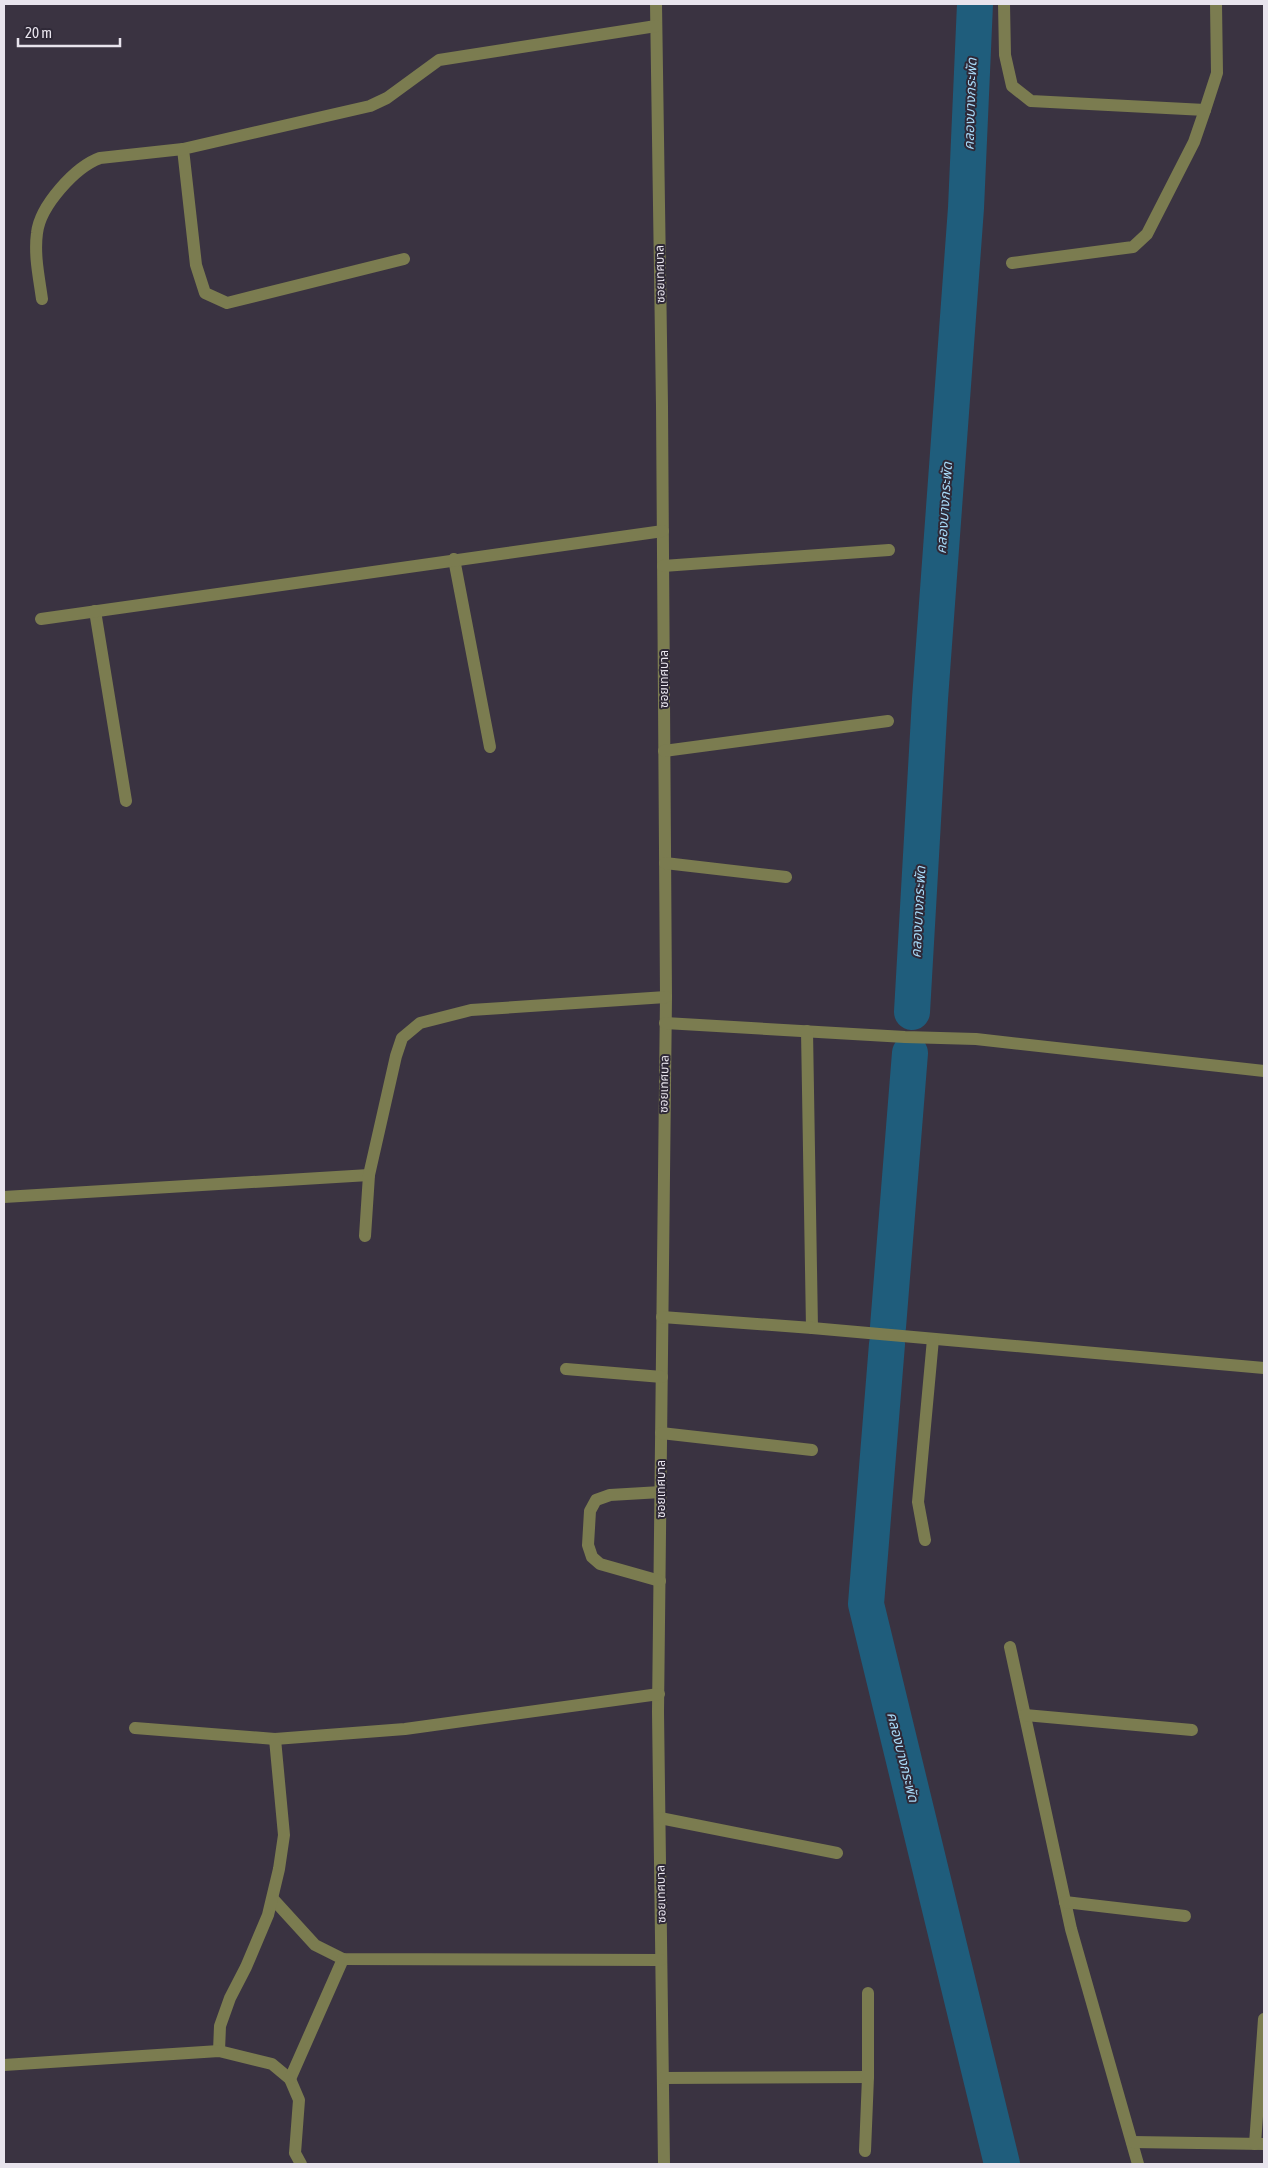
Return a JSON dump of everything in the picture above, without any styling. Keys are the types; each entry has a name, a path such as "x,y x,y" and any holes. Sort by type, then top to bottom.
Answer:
{"street":[{"name":"ซอยเทศบาล","path":"656,4 663,531 666,997 659,1694 664,2164"},
{"path":"1004,4 1004,55 1012,86 1031,101 1205,110"},
{"path":"1012,263 1134,247 1147,234 1194,142 1217,73 1216,4"},
{"path":"42,299 36,250 37,230 47,209 69,178 88,163 100,158 182,149 370,106 387,98 439,60 656,26"},
{"path":"182,149 196,265 205,293 227,303 404,259"},
{"path":"41,619 454,559 663,531"},
{"path":"663,566 889,550"},
{"path":"454,559 490,747"},
{"path":"95,611 126,801"},
{"path":"664,751 888,721"},
{"path":"665,863 786,877"},
{"path":"365,1236 369,1175 398,1050 402,1038 420,1023 471,1010 666,997"},
{"path":"665,1023 976,1039 1264,1071"},
{"path":"807,1031 812,1328"},
{"path":"4,1197 369,1175"},
{"path":"662,1317 812,1328 1264,1368"},
{"path":"924,1540 918,1502 933,1339"},
{"path":"566,1369 662,1377"},
{"path":"661,1433 812,1450"},
{"path":"660,1581 600,1564 592,1557 588,1544 590,1510 596,1500 610,1495 661,1492"},
{"path":"1010,1647 1071,1929 1138,2164"},
{"path":"135,1728 275,1739 405,1729 659,1694"},
{"path":"1025,1715 1192,1730"},
{"path":"219,2051 220,2026 230,1998 246,1967 273,1899 284,1835 275,1739"},
{"path":"660,1818 837,1853"},
{"path":"273,1899 315,1945 343,1959 661,1960"},
{"path":"1065,1902 1185,1916"},
{"path":"290,2078 343,1959"},
{"path":"865,2151 868,2077 868,1992"},
{"path":"1132,2142 1260,2144 1264,2019"},
{"path":"4,2065 219,2051 272,2064 290,2078 299,2100 295,2153 301,2164"},
{"path":"663,2078 868,2077"}],"waterway":[{"name":"คลองบางกระพัด","path":"912,1012 930,699 966,208 975,4"},
{"name":"คลองบางกระพัด","path":"888,1327 910,1053"},
{"name":"คลองบางกระพัด","path":"887,1344 866,1604 1002,2164"}]}
